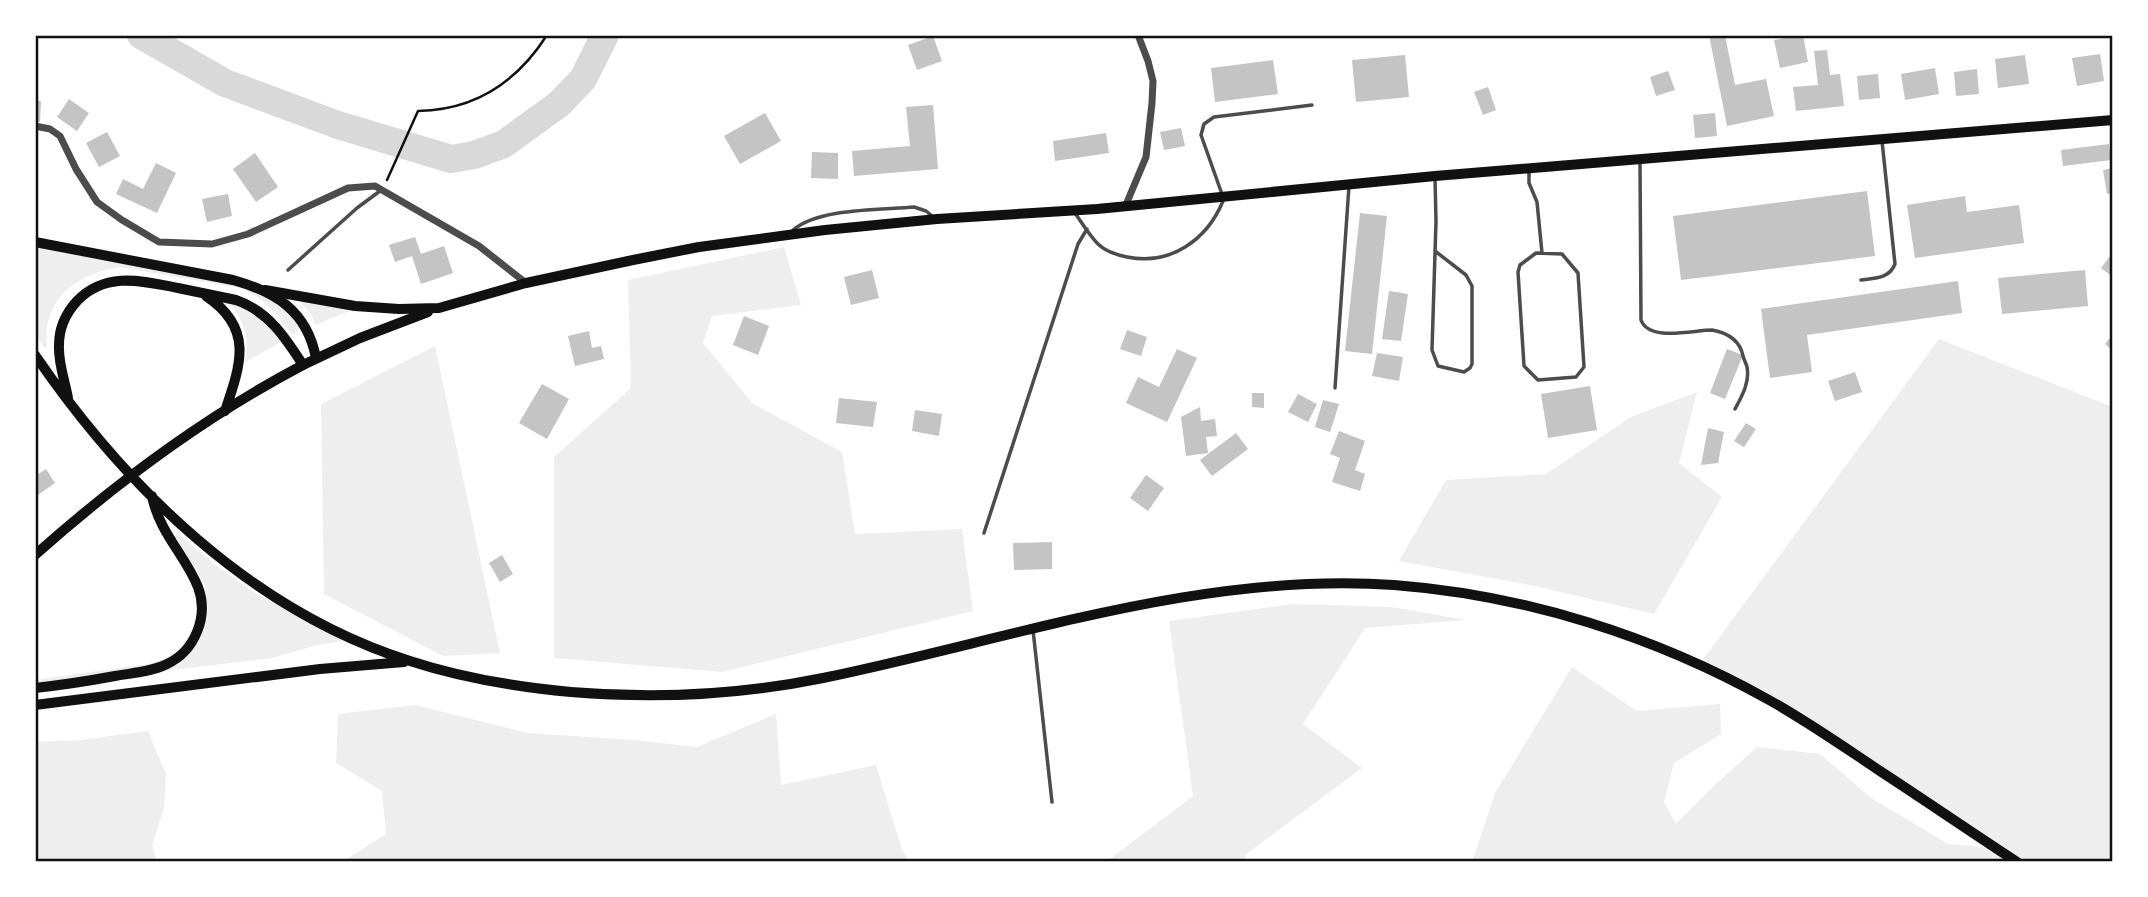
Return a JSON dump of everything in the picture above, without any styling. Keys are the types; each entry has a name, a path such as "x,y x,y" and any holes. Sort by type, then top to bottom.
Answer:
{"main road":[{"path":"35,555 85,512 166,451 225,411 316,358 439,308 526,283 673,252 788,234 937,219 1074,211 1435,176 2113,120"},
{"path":"35,242 355,306 390,309 439,308"},
{"path":"70,404 60,360 60,337 65,320 81,297 100,285 124,279 236,300 256,309 275,325 303,365"},
{"path":"261,289 282,300 301,319 312,339 316,358"},
{"path":"203,293 228,314 239,338 238,372 225,411"},
{"path":"35,355 96,437 152,496 192,535 268,593 343,635 411,662 459,675 543,689 627,695 749,690 812,680 1033,628 1210,593 1303,584 1396,586 1471,595 1590,623 1646,642 1740,684 1818,730 2017,862"},
{"path":"36,687 158,668 178,657 193,639 201,615 200,592 160,524 152,496"},
{"path":"35,705 320,669 411,662"}],"street":[{"path":"1125,206 1146,157 1152,103 1153,81 1138,35"},
{"path":"35,126 50,129 60,136 76,169 97,202 159,242 212,244 248,234 348,188 374,186 479,246 526,283"}],"lane":[{"path":"1074,211 1099,245 1117,254 1141,259 1160,258 1181,250 1202,235 1216,217 1223,197 1201,135 1204,124 1214,117 1312,105"},
{"path":"1861,279 1886,276 1895,264 1882,139"},
{"path":"1640,159 1642,325 1654,333 1712,330 1733,338 1743,351 1748,380 1735,409"},
{"path":"1529,168 1530,183 1537,202 1542,253"},
{"path":"1435,176 1432,350 1438,366 1464,372 1472,364 1472,286 1466,275 1435,251"},
{"path":"1335,388 1349,184"},
{"path":"288,270 357,208 382,190"},
{"path":"984,533 1078,244 1087,229"},
{"path":"1542,253 1562,254 1578,273 1584,367 1576,377 1538,380 1524,366 1518,272 1520,265 1528,258 1542,253"},
{"path":"1033,628 1052,802"}],"path":[{"path":"395,166 418,111 453,108 477,100 504,83 526,62 547,35"}],"shaded area":[{"path":"35,242 250,286 290,314 299,331 293,334 265,303 240,288 119,267 89,276 65,292 50,315 47,346 44,348 35,333"},
{"path":"784,247 801,305 712,316 703,343 752,403 842,452 855,534 962,529 973,611 722,672 554,658 554,457 631,388 628,280"},
{"path":"294,295 366,304 315,325 311,314"},
{"path":"230,303 262,315 281,342 244,363 247,347 245,332"},
{"path":"1939,339 2113,407 2113,862 1472,862 1495,793 1572,667 1637,711 1720,704 1721,734 1674,763 1664,802 1676,824 1757,747 1820,754 1871,798 1948,844 1995,848 1813,726 1699,665"},
{"path":"435,346 500,653 443,656 324,594 321,404"},
{"path":"1697,392 1679,463 1722,497 1654,614 1535,586 1399,561 1446,480 1546,474 1631,417"},
{"path":"179,534 253,592 348,640 317,645 273,658 35,686 35,680 148,664 180,651 206,613 206,597 205,586 175,535"},
{"path":"1293,604 1392,607 1466,620 1365,628 1303,724 1362,768 1245,855 1246,862 1106,862 1193,796 1169,621"},
{"path":"415,705 528,733 697,747 776,714 781,785 876,765 902,850 910,862 342,862 386,834 382,791 336,763 338,714"},
{"path":"148,731 166,774 164,809 152,845 157,862 35,862 35,742 81,740"}],"building":[{"path":"1709,35 1725,35 1735,85 1766,79 1774,116 1727,126"},
{"path":"1803,35 1808,62 1780,68 1774,40"},
{"path":"933,36 942,61 917,70 908,45"},
{"path":"1827,50 1830,75 1840,74 1844,106 1796,111 1793,87 1818,85 1814,51"},
{"path":"2100,54 2104,81 2077,86 2072,58"},
{"path":"1405,55 1409,97 1356,102 1352,60"},
{"path":"2025,55 2029,84 1998,88 1995,59"},
{"path":"1273,60 1278,94 1215,102 1211,68"},
{"path":"1935,68 1939,94 1905,100 1901,74"},
{"path":"1977,69 1979,94 1956,96 1954,72"},
{"path":"1668,71 1675,90 1656,96 1650,77"},
{"path":"1878,74 1880,98 1859,100 1857,76"},
{"path":"1488,87 1496,110 1483,115 1474,92"},
{"path":"69,99 89,113 77,131 57,117"},
{"path":"35,101 41,101 40,122 35,121"},
{"path":"933,105 938,169 854,176 852,151 910,146 906,107"},
{"path":"765,113 781,141 740,164 724,136"},
{"path":"1715,113 1717,136 1695,138 1693,115"},
{"path":"1181,128 1185,146 1164,150 1160,132"},
{"path":"107,132 120,156 99,167 86,143"},
{"path":"1106,133 1109,153 1055,161 1053,141"},
{"path":"2109,144 2111,160 2063,166 2061,150"},
{"path":"812,152 838,153 838,179 811,178"},
{"path":"255,153 278,187 256,202 233,169"},
{"path":"156,163 176,173 157,213 116,194 123,179 143,189"},
{"path":"2113,168 2113,193 2107,194 2103,170"},
{"path":"1867,191 1875,256 1681,280 1673,216"},
{"path":"228,194 232,216 207,222 202,199"},
{"path":"1965,196 1967,212 2019,205 2024,243 1915,258 1907,205"},
{"path":"1360,213 1387,216 1372,354 1345,351"},
{"path":"415,237 421,254 444,246 453,273 421,284 412,256 395,262 389,245"},
{"path":"2113,252 2113,277 2101,268"},
{"path":"872,270 879,298 851,305 844,277"},
{"path":"2085,270 2088,306 2002,314 1998,278"},
{"path":"1958,281 1962,313 1807,335 1812,372 1770,378 1761,309"},
{"path":"1389,291 1408,294 1401,341 1382,339"},
{"path":"744,316 769,326 758,355 733,345"},
{"path":"1127,330 1147,337 1141,356 1120,349"},
{"path":"589,331 592,348 601,346 604,359 575,366 568,336"},
{"path":"2113,334 2113,351 2105,344"},
{"path":"1177,349 1197,358 1167,422 1126,403 1138,377 1159,387"},
{"path":"1727,349 1743,355 1725,399 1710,393"},
{"path":"1377,353 1403,357 1399,381 1372,376"},
{"path":"1855,372 1862,392 1835,401 1828,381"},
{"path":"542,384 569,399 547,439 519,423"},
{"path":"1590,386 1597,430 1548,438 1541,394"},
{"path":"1252,393 1264,393 1264,408 1252,407"},
{"path":"1298,394 1317,404 1308,422 1288,412"},
{"path":"839,398 877,402 873,427 836,423"},
{"path":"1323,400 1339,404 1330,432 1315,427"},
{"path":"1200,407 1201,421 1215,419 1217,436 1206,437 1208,453 1186,456 1181,417"},
{"path":"915,410 942,414 939,436 912,431"},
{"path":"1746,423 1756,429 1744,447 1734,441"},
{"path":"1708,428 1724,432 1718,463 1701,465"},
{"path":"1339,431 1365,441 1355,470 1365,474 1360,491 1332,482 1340,458 1330,454"},
{"path":"1236,433 1248,449 1212,476 1200,460"},
{"path":"46,469 55,483 35,497 35,476"},
{"path":"1146,475 1164,488 1148,511 1130,498"},
{"path":"1052,542 1052,569 1014,570 1013,543"},
{"path":"502,555 513,574 500,582 489,563"}],"waterway":[{"path":"141,35 225,83 338,125 451,159 474,155 504,144 559,104 583,79 605,35"}]}
